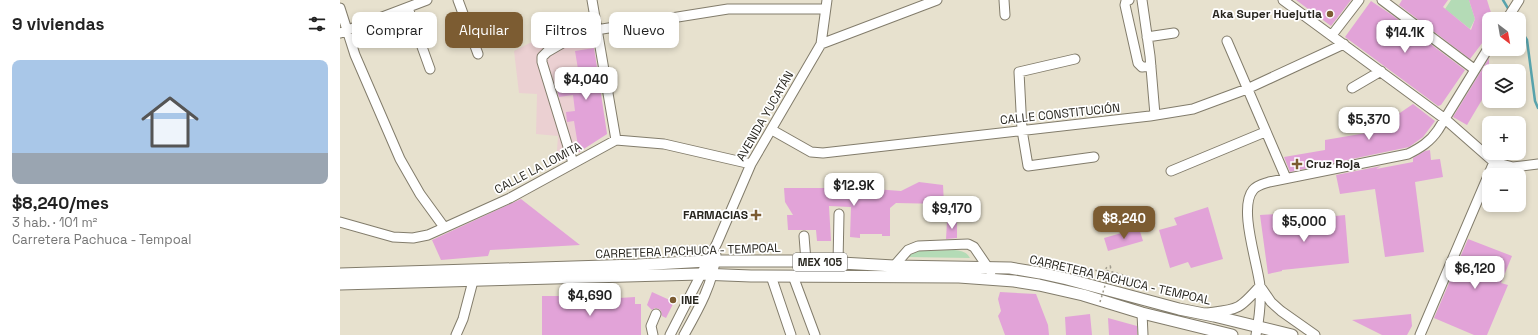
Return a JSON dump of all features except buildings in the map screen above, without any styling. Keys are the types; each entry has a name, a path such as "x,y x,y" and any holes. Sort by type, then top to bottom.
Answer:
{"main road":[{"name":"CARRETERA PACHUCA - TEMPOAL","path":"340,284 473,281 711,261 804,261 893,271 997,279 1039,285 1083,295 1142,313 1232,335"},
{"path":"797,275 804,261"},
{"name":"CARRETERA PACHUCA - TEMPOAL","path":"340,274 578,272 771,276 988,267 1010,268 1074,281 1179,309 1201,313 1257,331 1292,335"}],"street":[{"path":"343,32 427,0"},
{"path":"458,0 478,54"},
{"path":"592,0 594,12"},
{"path":"821,44 937,0"},
{"path":"1004,0 1005,15"},
{"path":"1129,0 1126,1 1125,5 1138,63 1142,67 1151,66"},
{"path":"1142,0 1148,37 1155,115"},
{"path":"1283,0 1445,119 1494,162 1513,167 1538,164"},
{"path":"1332,35 1359,0"},
{"path":"1382,0 1474,69"},
{"path":"1511,12 1518,1"},
{"path":"601,26 728,9 826,4"},
{"name":"AVENIDA YUCATÁN","path":"705,274 751,164 821,44 826,4"},
{"path":"340,8 343,32 355,55 400,159 420,194 444,227"},
{"path":"408,8 430,69"},
{"path":"1148,37 1174,33"},
{"path":"1227,41 1286,178"},
{"name":"CALLE CONSTITUCIÓN","path":"772,130 811,152 823,153 1155,115 1193,109 1247,89 1344,44"},
{"path":"554,48 546,52 542,57 542,62 573,163"},
{"path":"600,48 616,140 664,144 751,164"},
{"path":"1257,331 1260,286 1251,242 1247,210 1248,200 1252,191 1257,186 1269,182 1408,154 1420,148 1430,140 1438,130 1483,56"},
{"path":"1075,59 1018,72 1022,130 1028,166 1094,157"},
{"path":"1352,88 1381,71"},
{"path":"1171,171 1265,132"},
{"name":"CALLE LA LOMITA","path":"340,222 393,237 413,238 428,234 510,198 616,140"},
{"path":"1420,335 1494,162"},
{"path":"838,264 839,214"},
{"path":"804,236 804,261"},
{"path":"893,271 908,250 918,246 968,244 974,247 997,279"},
{"path":"670,335 705,274"},
{"path":"684,335 705,297 705,274"},
{"path":"797,275 815,335"},
{"path":"771,276 791,335"},
{"path":"456,335 473,281"},
{"path":"1201,313 1238,308 1245,303 1260,286"},
{"path":"1260,286 1271,302 1281,311 1315,335"},
{"path":"1142,313 1143,335"},
{"path":"653,335 652,326 656,314"}],"path":[{"path":"1074,281 1081,267 1128,278 1127,276 1105,270 1108,267 1111,266 1100,302"}],"shaded area":[{"path":"531,42 531,48 594,48 607,134 568,159 556,164 558,136 536,134 537,94 519,93 514,51 523,48 523,46"}],"green space":[{"path":"1451,0 1469,0 1475,19 1470,29 1445,9"},
{"path":"954,250 965,253 970,258 906,257 913,251"}],"waterway":[{"path":"1503,0 1509,10"},
{"path":"1526,38 1535,101 1538,108"}],"place":[{"name":"Aka Super Huejutla","path":"1330,14"},
{"name":"Cruz Roja","path":"1297,164"},
{"name":"FARMACIAS","path":"756,215"},
{"name":"INE","path":"673,300"}]}
